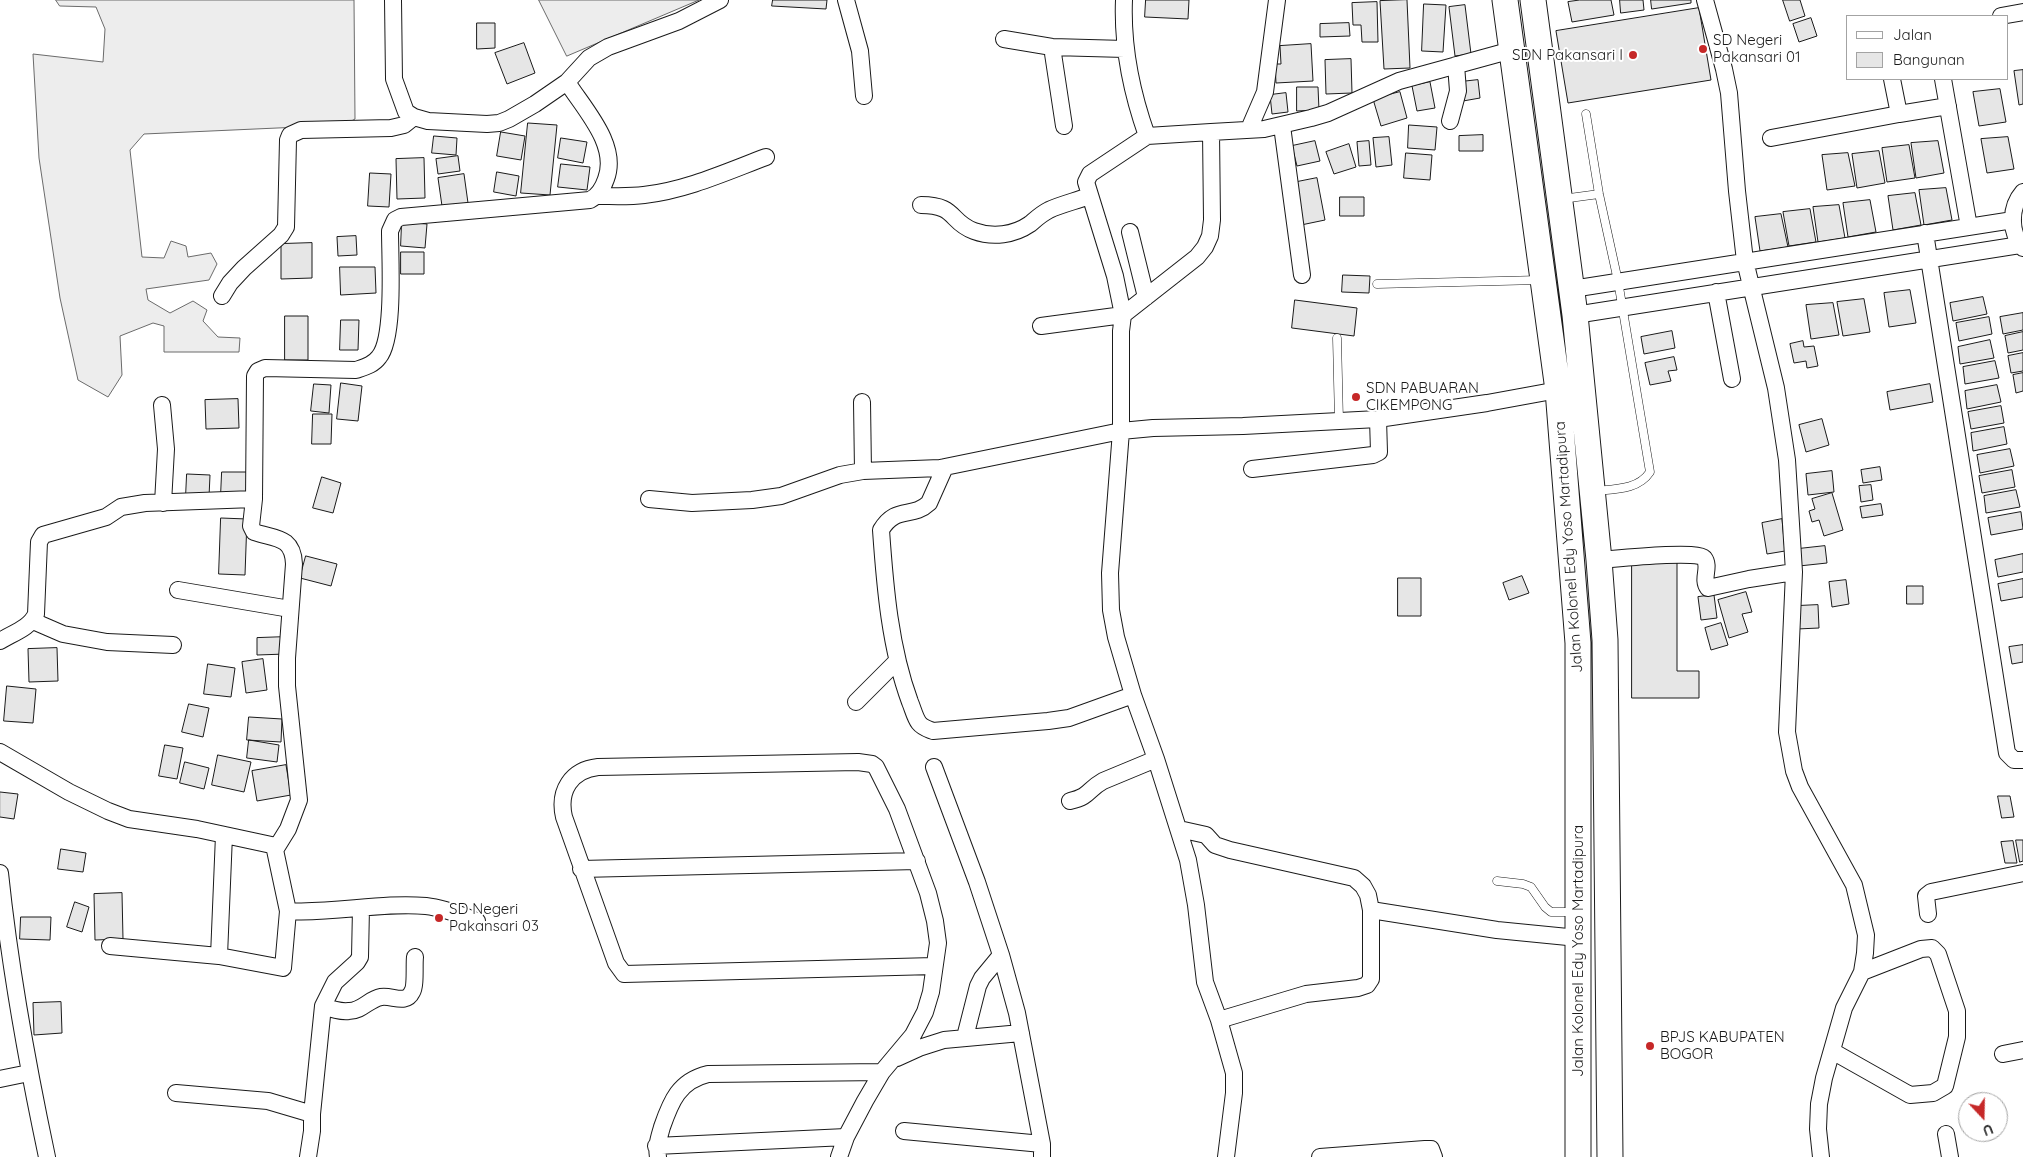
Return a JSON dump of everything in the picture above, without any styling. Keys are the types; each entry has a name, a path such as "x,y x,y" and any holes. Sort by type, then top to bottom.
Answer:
{"main road":[{"name":"Jalan Kolonel Edy Yoso Martadipura","path":"1505,0 1558,390 1578,642 1578,1157"},
{"name":"Jalan Kolonel Edy Yoso Martadipura","path":"1533,0 1575,315 1605,640 1610,1157"},
{"path":"1544,287 1572,289"},
{"path":"1550,320 1575,315"}],"street":[{"path":"392,0 394,79 406,112 414,117 438,122 499,123 535,104 570,79 589,58 615,44 679,20 720,0"},
{"path":"846,0 860,51 864,96"},
{"path":"1124,0 1123,29 1129,78 1147,136"},
{"path":"1249,129 1265,92 1277,0"},
{"path":"1705,0 1729,93 1737,191 1750,286 1776,388 1788,460 1794,572 1787,732 1794,771 1800,788 1854,885 1866,935 1866,953 1862,972 1844,1008 1819,1104 1818,1129 1821,1157"},
{"path":"2006,15 2023,12"},
{"path":"1004,39 1052,47 1125,49"},
{"path":"1052,47 1064,126"},
{"path":"1226,1157 1234,1093 1234,1074 1219,1020 1205,982 1196,905 1188,860 1156,759 1133,695 1116,637 1111,610 1110,573 1121,432 1121,331 1123,315 1115,276 1086,182 1090,174 1147,136 1282,126 1328,113 1399,81 1512,50"},
{"path":"1450,121 1458,91 1456,65"},
{"path":"570,79 604,140 609,154 610,166 608,175 597,196"},
{"path":"1892,80 1899,114"},
{"path":"1943,80 1969,227"},
{"path":"1771,138 1948,106"},
{"path":"222,296 230,283 281,235 286,227 288,140 290,135 301,130 391,128 404,124 414,117"},
{"path":"1282,126 1302,275"},
{"path":"1041,326 1123,315 1197,257 1205,247 1210,236 1212,220 1211,132"},
{"path":"110,946 219,956 283,968 288,911 275,850 288,829 300,800 287,686 294,564 293,551 288,545 279,538 252,530 257,374 265,368 356,370 367,367 380,356 388,329 390,232 395,220 411,214 590,200 597,196 641,196 673,190 766,157"},
{"path":"1575,315 1750,286 2021,247 2014,233 2012,220 2014,207 2023,192"},
{"path":"921,205 934,205 949,211 965,228 995,235 1022,229 1047,211 1089,196"},
{"path":"1572,289 2012,220"},
{"path":"1130,232 1146,297"},
{"path":"1925,234 2007,752 2014,760 2023,760"},
{"path":"1716,292 1732,379"},
{"path":"649,499 692,503 742,501 781,496 840,475 863,471 917,470 945,467 1121,432 1153,428 1243,426 1378,419 1487,404 1558,390"},
{"path":"862,402 863,471"},
{"path":"162,405 166,449 163,503"},
{"path":"1252,469 1374,455 1379,452 1380,447 1378,419"},
{"path":"945,467 929,503 924,508 900,513 890,518 881,530 897,662 904,686 920,723 932,731 1048,722 1070,718 1133,695"},
{"path":"0,641 33,621 36,614 38,604 39,542 43,535 106,517 121,507 145,503 254,498"},
{"path":"1599,560 1680,554 1700,556 1705,561 1704,582 1708,588 1794,572"},
{"path":"178,590 290,609"},
{"path":"33,621 63,634 107,642 173,645"},
{"path":"856,702 897,662"},
{"path":"0,752 69,792 108,811 129,818 276,846"},
{"path":"1070,801 1083,798 1103,781 1156,759"},
{"path":"839,1157 846,1137 887,1066 913,1035 924,1012 931,992 938,944 936,921 928,893 890,794 879,772 872,764 858,762 608,767 590,768 573,777 568,784 561,800 564,817 616,963 624,974 934,966"},
{"path":"904,1131 1042,1151 1021,1032 1001,955 977,882 934,767"},
{"path":"1179,829 1206,835 1215,844 1230,850 1354,878 1363,886 1368,894 1371,910 1371,979 1367,985 1358,988 1306,994 1219,1020"},
{"path":"219,956 224,835"},
{"path":"581,869 917,861"},
{"path":"0,873 5,969 47,1157"},
{"path":"1928,914 1926,896 1931,892 2023,873"},
{"path":"288,911 312,912 426,906 477,921"},
{"path":"308,1157 323,1006 335,982 360,957 361,908"},
{"path":"1371,910 1497,930 1578,938"},
{"path":"1832,1051 1910,1095 1933,1093 1946,1086 1957,1037 1958,1011 1938,954 1932,948 1921,948 1862,972"},
{"path":"965,1037 978,986 982,978 1001,955"},
{"path":"323,1006 350,1011 359,1009 373,999 383,997 407,998 413,991 415,957"},
{"path":"846,1137 657,1152 670,1103 682,1088 696,1077 708,1074 887,1066 919,1048 944,1040 1021,1032"},
{"path":"2003,1054 2023,1050"},
{"path":"0,1079 29,1073"},
{"path":"176,1093 268,1101 312,1114"},
{"path":"1946,1134 1950,1157"},
{"path":"1320,1157 1425,1149 1431,1149 1434,1157"}],"lane":[{"path":"1586,114 1618,281 1650,472 1644,481 1634,486 1592,492"},
{"path":"1560,200 1600,194"},
{"path":"1377,284 1544,287"},
{"path":"1337,338 1339,422"},
{"path":"1497,881 1523,884 1531,887 1545,907 1551,912 1578,912"}],"shaded area":[{"path":"56,0 354,0 355,119 344,125 144,134 130,150 142,257 164,258 171,241 186,246 188,257 211,253 217,264 209,280 146,289 148,300 170,313 193,301 207,310 203,321 218,337 240,338 239,352 164,352 164,326 153,323 120,336 122,375 108,397 78,380 60,298 39,158 33,54 103,62 105,29 96,7 60,6"},
{"path":"539,0 699,0 567,56"}],"building":[{"path":"773,0 827,0 826,9 772,6"},
{"path":"1146,0 1189,0 1188,19 1145,17"},
{"path":"1407,0 1410,68 1384,69 1380,1"},
{"path":"1611,0 1614,15 1572,22 1568,2"},
{"path":"1620,0 1643,0 1644,10 1621,13"},
{"path":"1651,0 1691,0 1691,3 1652,9"},
{"path":"1783,0 1800,0 1805,16 1790,21"},
{"path":"1377,2 1378,42 1362,42 1361,25 1353,25 1352,3"},
{"path":"1424,4 1446,5 1443,52 1422,51"},
{"path":"1465,5 1471,54 1455,56 1449,7"},
{"name":"SDN Pakansari I","path":"1699,8 1711,80 1568,103 1556,31"},
{"path":"1811,18 1817,36 1799,42 1793,24"},
{"path":"477,23 495,23 495,48 477,49"},
{"path":"1349,23 1350,36 1320,37 1320,24"},
{"path":"524,43 535,73 507,84 495,53"},
{"path":"1311,44 1313,81 1276,83 1275,64 1281,64 1280,46"},
{"path":"1351,59 1352,93 1326,94 1325,60"},
{"path":"2023,70 2023,104 2019,105 2014,71"},
{"path":"1478,80 1480,98 1463,101 1460,82"},
{"path":"1430,82 1435,108 1417,111 1412,86"},
{"path":"1297,87 1318,87 1319,110 1297,111"},
{"path":"2000,89 2006,122 1979,126 1973,92"},
{"path":"1400,92 1407,118 1381,126 1373,99"},
{"path":"1286,93 1288,112 1272,114 1270,95"},
{"path":"528,123 557,125 550,195 521,193"},
{"path":"1409,125 1437,127 1435,150 1408,148"},
{"path":"501,132 525,136 521,160 497,156"},
{"path":"1483,135 1483,151 1459,151 1459,136"},
{"path":"434,136 457,138 456,155 432,153"},
{"path":"1389,137 1392,165 1376,167 1373,138"},
{"path":"2008,137 2014,169 1987,173 1981,139"},
{"path":"561,138 587,142 583,163 558,158"},
{"path":"1315,141 1320,161 1297,166 1292,146"},
{"path":"1369,141 1371,165 1359,166 1357,142"},
{"path":"1938,141 1944,173 1916,178 1911,143"},
{"path":"1349,144 1356,167 1334,174 1326,152"},
{"path":"1909,145 1915,178 1887,182 1882,148"},
{"path":"1879,151 1885,183 1857,188 1852,154"},
{"path":"1406,153 1432,155 1430,180 1404,178"},
{"path":"1848,153 1855,186 1827,190 1822,155"},
{"path":"458,156 460,171 438,174 436,159"},
{"path":"424,158 425,198 397,199 396,159"},
{"path":"561,164 590,167 587,190 558,187"},
{"path":"497,172 519,176 516,196 494,192"},
{"path":"370,173 391,174 389,207 368,206"},
{"path":"464,174 468,203 442,206 438,178"},
{"path":"1317,178 1325,220 1301,225 1292,183"},
{"path":"1946,188 1952,220 1924,225 1919,190"},
{"path":"1915,193 1921,225 1893,230 1888,196"},
{"path":"1340,197 1364,197 1364,216 1340,216"},
{"path":"1870,200 1876,232 1848,237 1843,203"},
{"path":"1839,205 1845,238 1818,242 1813,207"},
{"path":"1810,209 1816,242 1789,246 1783,212"},
{"path":"1781,214 1788,247 1760,251 1755,217"},
{"path":"402,222 427,224 425,248 401,246"},
{"path":"356,236 357,255 338,256 337,237"},
{"path":"312,243 312,278 281,279 281,244"},
{"path":"401,252 424,252 424,274 401,274"},
{"path":"340,267 375,267 376,293 341,295"},
{"path":"1343,275 1370,276 1369,293 1342,292"},
{"path":"1910,290 1916,323 1889,327 1884,293"},
{"path":"1983,297 1987,314 1953,321 1950,303"},
{"path":"1864,299 1870,332 1843,336 1837,302"},
{"path":"1295,300 1357,308 1354,336 1292,328"},
{"path":"1833,303 1839,335 1811,339 1806,305"},
{"path":"2023,313 2023,330 2003,334 2000,317"},
{"path":"285,316 308,316 308,360 285,360"},
{"path":"1989,317 1992,334 1959,341 1956,323"},
{"path":"341,320 359,320 358,350 340,350"},
{"path":"1672,331 1675,348 1644,354 1641,337"},
{"path":"2023,332 2023,350 2008,353 2005,336"},
{"path":"1990,340 1994,358 1960,364 1958,347"},
{"path":"1803,341 1804,347 1814,346 1818,366 1807,368 1806,361 1794,363 1790,344"},
{"path":"2023,353 2023,371 2011,373 2008,356"},
{"path":"1674,357 1677,370 1668,371 1671,381 1650,385 1645,363"},
{"path":"1995,361 1999,378 1965,384 1963,367"},
{"path":"2023,373 2023,391 2016,393 2013,375"},
{"path":"341,383 362,386 358,421 337,419"},
{"path":"314,384 331,385 329,413 311,411"},
{"path":"1930,384 1933,402 1890,410 1887,392"},
{"path":"1997,385 2001,402 1967,409 1965,391"},
{"path":"238,399 239,428 206,429 205,400"},
{"path":"2001,406 2004,423 1971,429 1968,412"},
{"path":"313,414 332,414 331,444 312,444"},
{"path":"1822,419 1829,445 1806,452 1799,425"},
{"path":"2004,427 2007,444 1973,451 1971,433"},
{"path":"2010,449 2014,466 1980,473 1977,455"},
{"path":"1880,467 1882,480 1863,483 1861,470"},
{"path":"2012,470 2015,487 1982,493 1979,476"},
{"path":"1832,471 1834,492 1808,495 1806,474"},
{"path":"222,472 251,472 250,496 221,495"},
{"path":"187,474 210,475 209,497 186,496"},
{"path":"322,477 341,483 333,513 313,508"},
{"path":"1871,485 1873,500 1861,502 1859,486"},
{"path":"2016,490 2020,507 1986,513 1984,496"},
{"path":"1832,493 1843,530 1824,536 1819,520 1812,522 1809,511 1815,509 1812,499"},
{"path":"1881,504 1883,515 1862,518 1860,507"},
{"path":"2021,512 2023,529 1991,535 1988,518"},
{"path":"221,518 247,519 245,575 219,574"},
{"path":"1782,519 1785,551 1767,554 1762,523"},
{"path":"1825,546 1827,563 1799,566 1798,549"},
{"path":"2023,554 2023,572 1998,577 1995,560"},
{"path":"306,556 337,564 331,586 300,578"},
{"path":"1632,562 1677,562 1677,671 1699,671 1699,698 1632,698"},
{"path":"1522,576 1529,593 1509,600 1503,583"},
{"path":"1398,578 1421,578 1421,616 1398,616"},
{"path":"2023,579 2023,597 2001,601 1998,584"},
{"path":"1846,580 1849,604 1832,607 1829,582"},
{"path":"1907,586 1923,586 1923,604 1907,604"},
{"path":"1746,592 1752,612 1742,614 1748,632 1729,638 1718,600"},
{"path":"1714,595 1717,618 1701,620 1698,597"},
{"path":"1818,605 1819,628 1797,629 1797,606"},
{"path":"1721,623 1728,645 1711,650 1705,628"},
{"path":"286,637 286,654 257,655 257,638"},
{"path":"2023,645 2023,662 2012,664 2009,647"},
{"path":"57,648 58,681 29,682 28,649"},
{"path":"263,659 267,690 246,693 242,662"},
{"path":"208,664 235,668 231,697 204,694"},
{"path":"7,686 36,689 33,723 4,721"},
{"path":"189,704 209,708 203,737 182,732"},
{"path":"249,717 282,719 281,742 247,740"},
{"path":"249,740 279,745 277,762 247,758"},
{"path":"165,745 183,748 177,779 159,776"},
{"path":"218,755 251,762 244,792 212,785"},
{"path":"185,762 209,768 204,789 180,783"},
{"path":"286,765 291,795 257,801 252,771"},
{"path":"0,792 18,794 14,819 0,817"},
{"path":"1998,796 2010,796 2014,817 2002,818"},
{"path":"2016,840 2023,840 2023,861 2020,862"},
{"path":"2013,841 2017,863 2005,863 2001,842"},
{"path":"61,849 86,853 83,872 58,869"},
{"path":"122,893 123,939 95,940 94,894"},
{"path":"75,902 89,907 82,932 67,927"},
{"path":"21,917 51,917 50,940 20,939"},
{"path":"61,1002 62,1033 34,1035 33,1003"}],"place":[{"name":"SD Negeri Pakansari 01","path":"1703,49"},
{"name":"SDN Pakansari I","path":"1633,55"},
{"name":"SDN PABUARAN CIKEMPONG","path":"1356,397"},
{"name":"SD Negeri Pakansari 03","path":"439,918"},
{"name":"BPJS KABUPATEN BOGOR","path":"1650,1046"}]}
